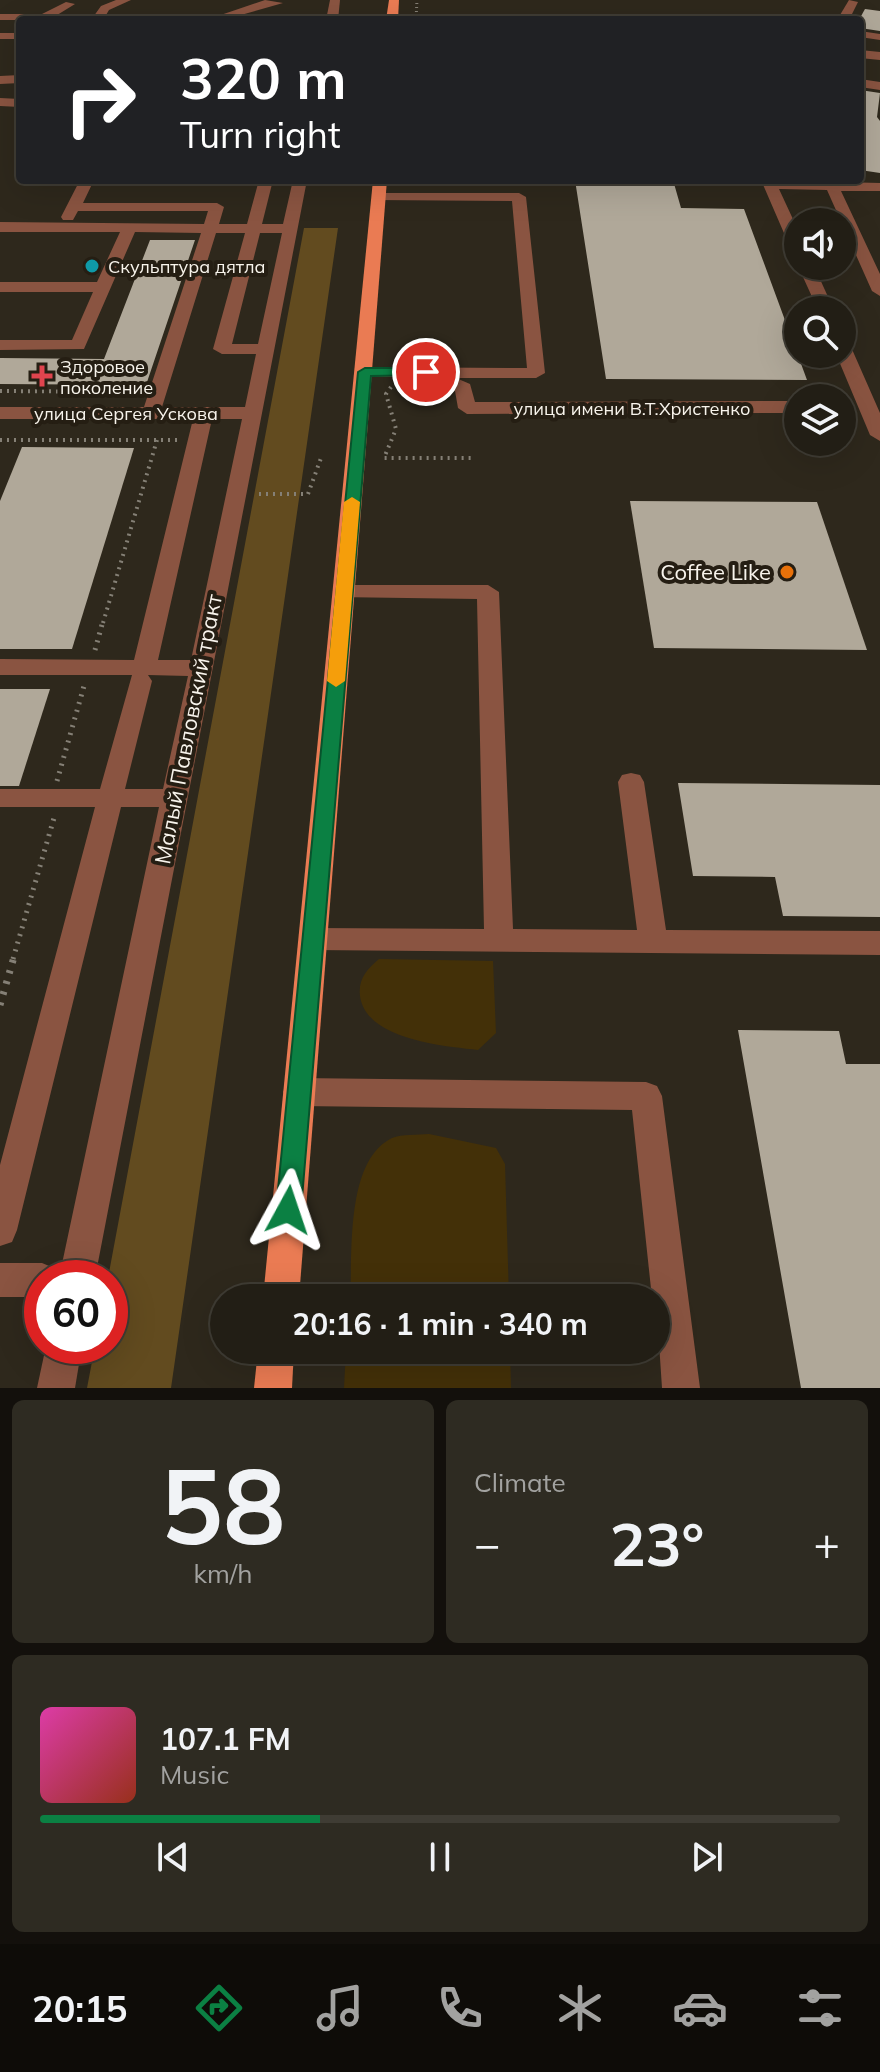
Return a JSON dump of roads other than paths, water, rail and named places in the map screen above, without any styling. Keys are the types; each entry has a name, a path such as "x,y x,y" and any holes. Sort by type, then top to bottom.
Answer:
{"main road":[{"path":"282,1284 380,188"},
{"path":"273,1388 275,1364"}],"street":[{"path":"107,4 126,0"},
{"path":"225,16 278,2"},
{"path":"845,16 853,2"},
{"path":"49,16 70,4"},
{"path":"63,228 85,184"},
{"path":"265,184 222,349 265,349"},
{"name":"Малый Павловский тракт","path":"81,1260 299,184"},
{"path":"770,184 784,215"},
{"path":"830,184 880,291"},
{"path":"842,184 880,187"},
{"path":"365,372 536,373 519,197 380,188"},
{"path":"74,207 217,207 151,413"},
{"path":"0,227 290,229"},
{"path":"0,345 78,345 129,228"},
{"path":"0,287 103,287"},
{"path":"853,368 874,408 880,435"},
{"name":"улица имени В.Т.Христенко","path":"426,372 464,388 467,408 784,407"},
{"name":"улица Сергея Ускова","path":"0,413 252,413"},
{"path":"0,1230 142,674 204,413"},
{"path":"344,592 488,592 499,940"},
{"path":"0,667 90,667 142,674 199,668"},
{"path":"631,782 653,941"},
{"path":"0,798 175,798"},
{"path":"313,939 880,943"},
{"path":"299,1092 646,1096 681,1388"},
{"path":"0,1280 24,1280"},
{"path":"56,1388 61,1364"}],"place":[{"name":"Скульптура дятла","path":"92,266"},
{"name":"Здоровое поколение","path":"42,376"},
{"name":"Coffee Like","path":"787,572"}]}
